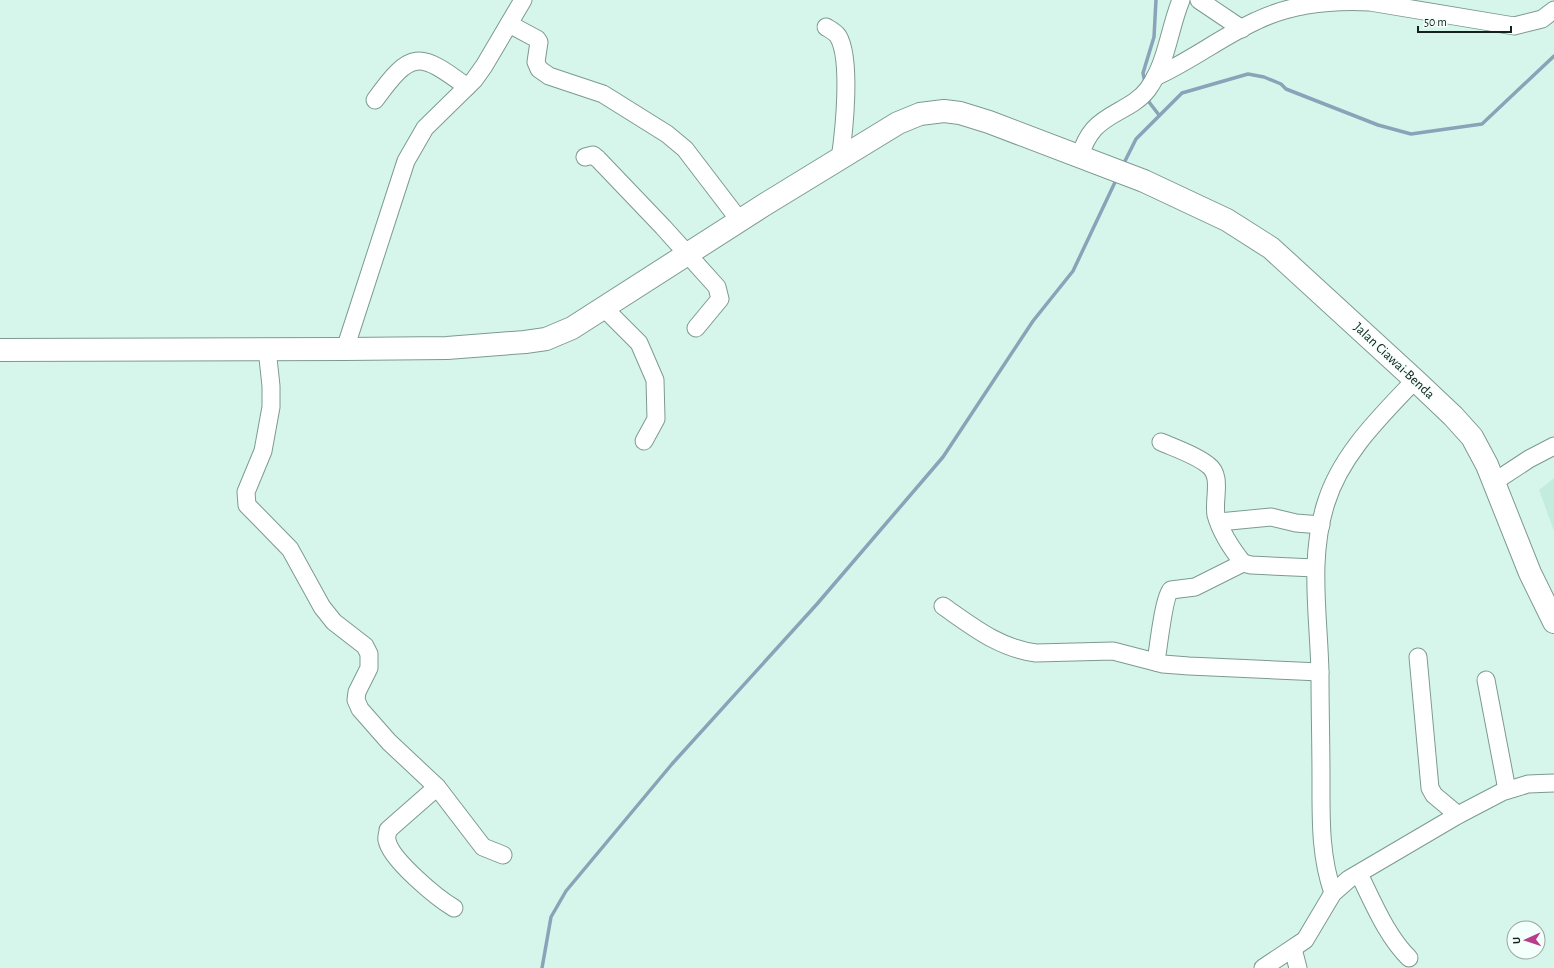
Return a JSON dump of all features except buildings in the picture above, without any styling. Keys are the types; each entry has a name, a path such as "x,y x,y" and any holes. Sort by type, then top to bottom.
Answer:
{"highway":[{"name":"Jalan Ciawai-Benda","path":"0,350 447,348 539,340 560,334 572,328 898,123 920,114 944,111 960,113 990,122 1144,181 1227,220 1260,240 1299,272 1453,416 1472,437 1480,450 1494,482 1530,573 1554,622"}],"street":[{"path":"345,349 406,162 425,128 467,86 484,66 523,0"},
{"path":"1084,157 1086,138 1094,128 1141,97 1155,77 1163,59 1181,0"},
{"path":"1199,0 1242,28"},
{"path":"1155,77 1179,66 1257,20 1299,7 1349,1 1404,7 1514,26 1542,19 1554,10"},
{"path":"509,24 537,39 539,42 536,62 544,72 566,82 603,94 650,122 685,149 740,221"},
{"path":"826,27 835,32 839,38 843,61 845,113 840,159"},
{"path":"375,100 388,83 412,61 421,60 436,65 467,86"},
{"path":"585,157 593,155 598,159 663,227 717,287 720,295 717,303 696,328"},
{"path":"604,308 639,343 655,380 656,419 644,441"},
{"path":"267,348 271,386 271,407 263,450 246,492 247,505 290,549 322,608 334,622 365,646 370,661 357,692 356,700 360,709 389,742 437,787 476,840 489,851 503,855"},
{"path":"1333,893 1326,874 1322,844 1320,672 1315,568 1320,525 1326,503 1341,470 1376,421 1415,380"},
{"path":"1161,442 1208,465 1214,472 1216,482 1216,514 1229,546 1243,562 1251,565 1315,568"},
{"path":"1494,482 1529,459 1554,446"},
{"path":"1219,522 1271,517 1296,523 1320,525"},
{"path":"1156,662 1168,592 1195,587 1243,562"},
{"path":"944,606 981,632 1017,650 1036,653 1113,651 1156,662 1189,666 1320,672"},
{"path":"1418,657 1430,788 1434,795 1458,815"},
{"path":"1486,680 1507,790"},
{"path":"1263,968 1305,940 1333,893 1341,885 1458,815 1507,790 1528,784 1554,783"},
{"path":"437,787 388,830 386,839 389,846 418,881 438,898 454,908"},
{"path":"1359,874 1387,930 1395,943 1409,958"},
{"path":"1293,949 1298,968"}],"shaded area":[{"path":"1554,478 1554,531 1539,490"}],"waterway":[{"path":"1145,83 1143,73 1154,37 1156,0"},
{"path":"1123,165 1136,139 1182,93 1248,74 1264,77 1281,84 1286,89 1378,125 1411,134 1482,124 1554,56"},
{"path":"1148,97 1149,102 1159,115"},
{"path":"542,968 551,917 566,891 672,764 817,604 943,457 1033,321 1073,271 1117,178"}]}
